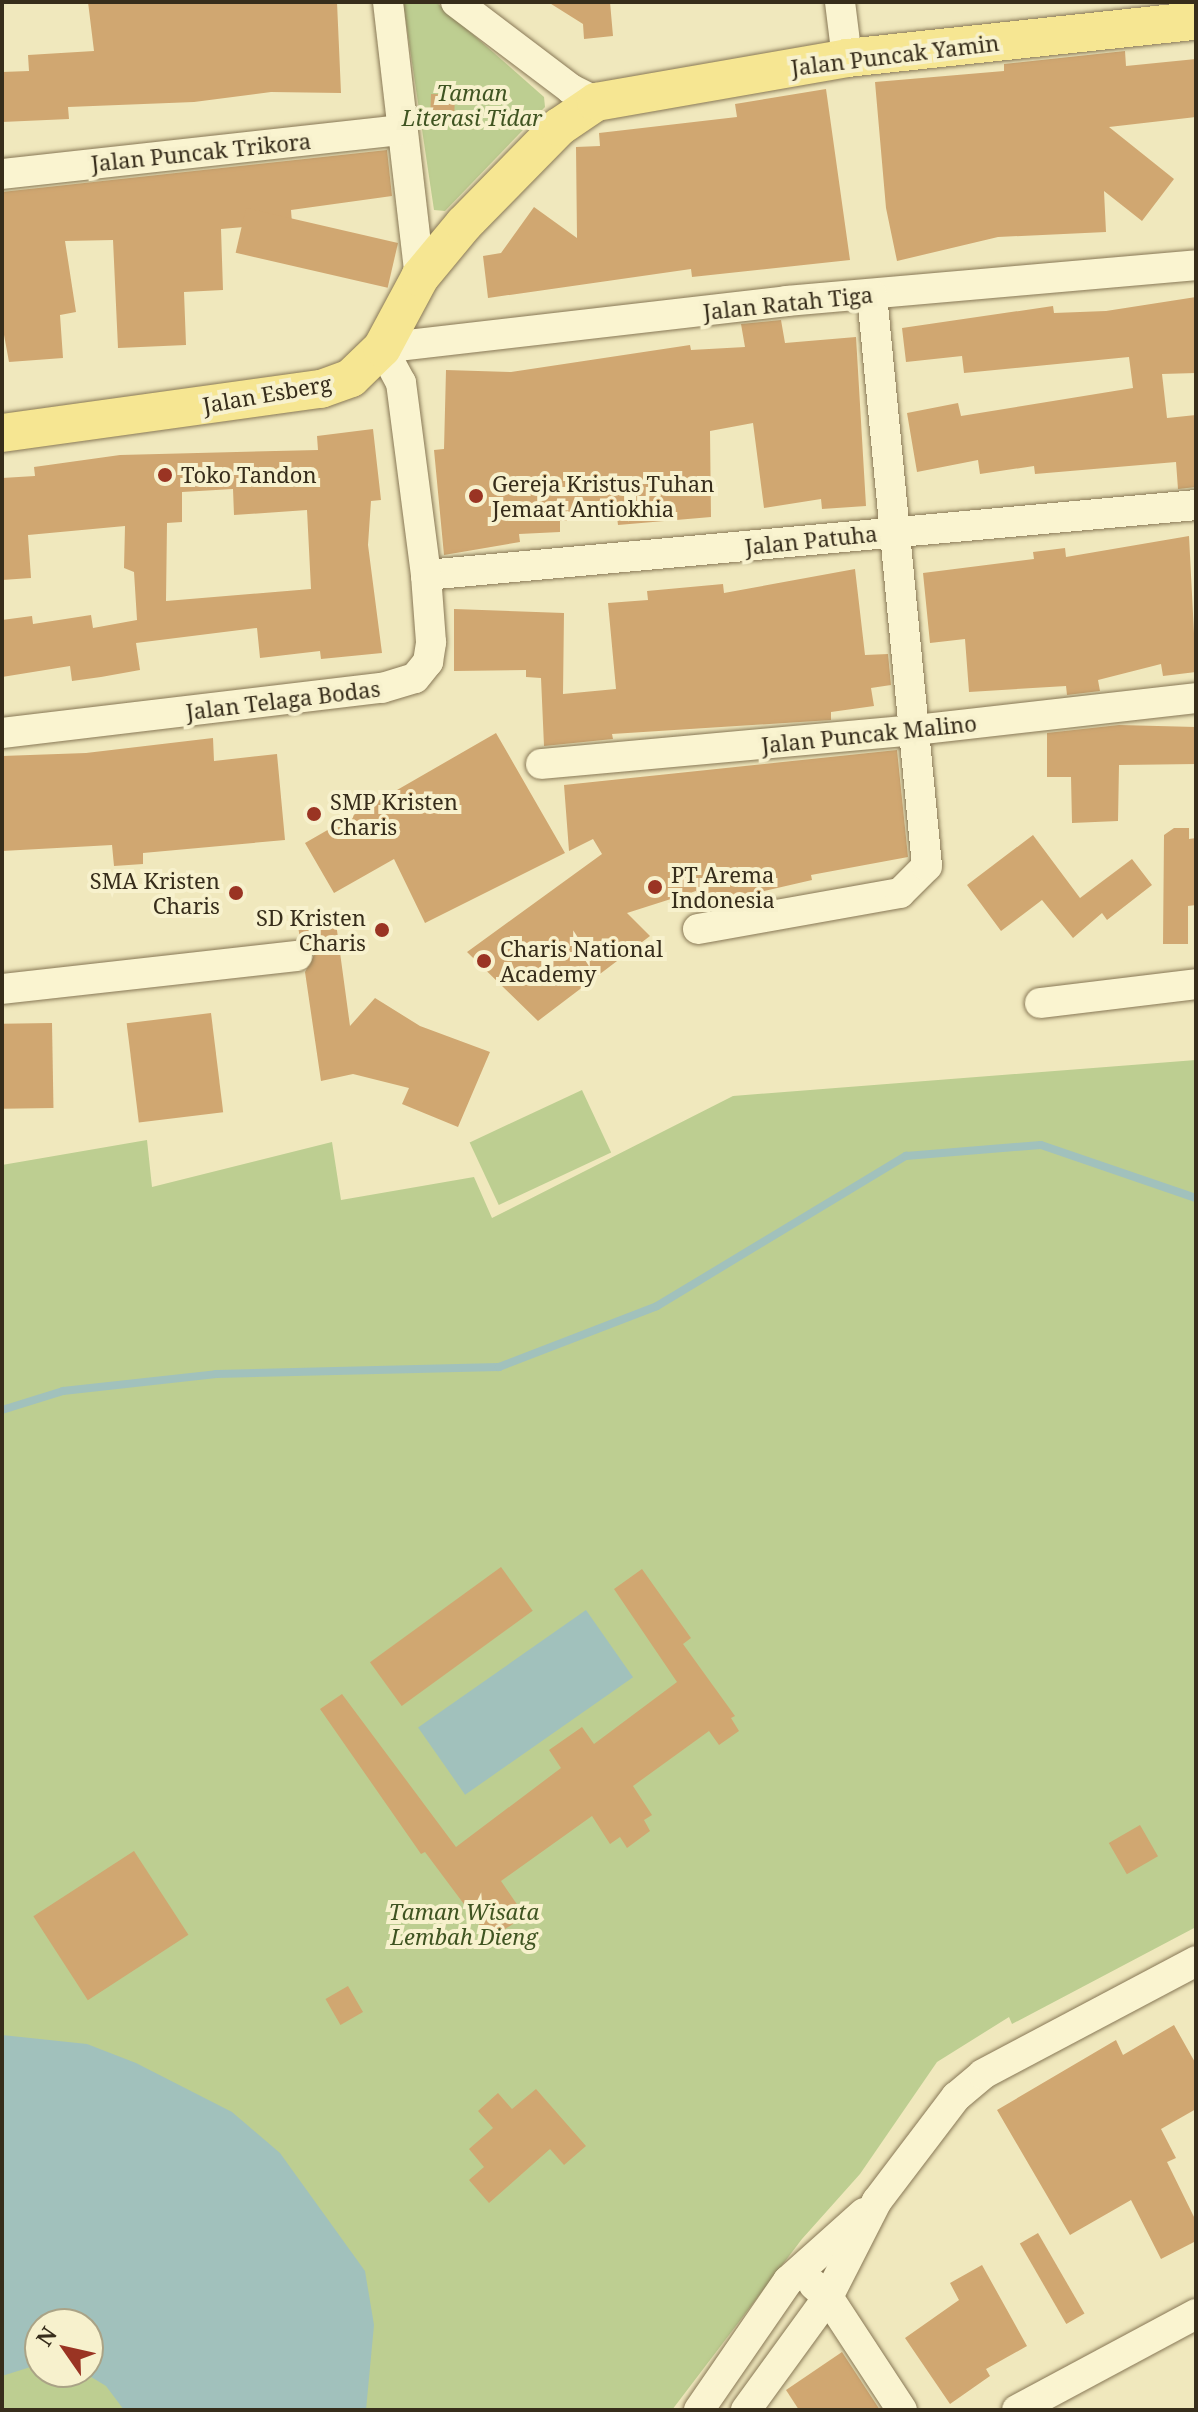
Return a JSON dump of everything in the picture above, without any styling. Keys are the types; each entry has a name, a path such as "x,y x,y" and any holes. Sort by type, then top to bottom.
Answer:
{"main road":[{"name":"Jalan Puncak Yamin","path":"596,102 847,58 1196,21"},
{"name":"Jalan Esberg","path":"2,433 321,389 351,378 382,348 420,277 512,171 559,127 596,102"}],"street":[{"path":"388,2 420,277"},
{"path":"456,2 562,83 596,102"},
{"path":"840,2 847,58"},
{"name":"Jalan Puncak Trikora","path":"2,174 401,130"},
{"name":"Jalan Ratah Tiga","path":"382,348 872,295 1196,265"},
{"path":"698,929 910,889 927,866 916,730 892,532 872,295"},
{"name":"Jalan Telaga Bodas","path":"2,733 401,685 428,662 426,575 401,383 382,348"},
{"name":"Jalan Patuha","path":"426,575 1196,505"},
{"name":"Jalan Puncak Malino","path":"541,764 916,730 1196,698"},
{"path":"2,989 297,956"},
{"path":"1040,1003 1196,984"},
{"path":"746,2410 828,2297 877,2201 931,2124 983,2074 1196,1961"},
{"path":"699,2410 798,2270 877,2201"},
{"path":"798,2270 828,2297 902,2410"},
{"path":"1017,2410 1196,2314"}],"green space":[{"name":"Taman Literasi Tidar","path":"403,2 436,2 544,97 545,107 445,211 434,210"},
{"name":"Taman Wisata Lembah Dieng","path":"1196,1060 1196,1927 1012,2024 1009,2017 937,2062 860,2174 802,2239 672,2410 2,2410 2,1165 147,1140 152,1187 332,1142 341,1200 474,1177 492,1218 733,1096"},
{"path":"582,1090 611,1153 499,1205 470,1142"}],"water":[{"path":"586,1610 633,1677 465,1795 418,1728"},
{"path":"2,2035 87,2044 136,2063 232,2112 280,2153 365,2271 374,2325 366,2410 124,2410 104,2385 104,2308 24,2308 24,2369 2,2376"}],"building":[{"path":"88,2 337,2 341,93 271,92 194,102 68,107 69,119 2,122 2,72 29,71 28,55 94,51"},
{"path":"548,2 610,2 613,36 584,39 583,24"},
{"path":"1125,51 1126,66 1196,59 1196,117 1109,127 1174,179 1142,221 1104,191 1106,232 998,237 897,261 886,208 875,82 1004,71 1004,64"},
{"path":"826,89 850,260 692,277 691,269 488,298 483,256 501,253 534,207 577,238 576,147 600,146 599,133 737,117 735,104"},
{"path":"431,94 455,95 454,116 430,115"},
{"path":"387,150 392,196 291,210 292,223 221,229 223,290 184,292 186,345 118,348 113,240 65,241 76,312 60,315 63,358 9,362 2,324 2,192"},
{"path":"246,208 398,243 388,288 236,253"},
{"path":"1196,297 1196,373 1162,374 1167,418 1196,415 1196,487 1178,489 1176,462 1035,474 1034,466 980,474 978,460 917,472 907,413 958,403 961,416 1133,388 1129,357 964,373 962,356 906,362 902,328 1053,306 1054,313 1106,311"},
{"path":"781,320 785,343 856,337 866,506 822,509 821,499 764,508 753,423 710,431 711,517 618,525 617,517 560,521 560,532 519,534 520,542 444,555 434,450 444,449 446,370 511,372 690,345 691,350 745,347 741,324"},
{"path":"373,429 381,500 371,501 368,545 382,653 321,659 320,651 260,658 257,628 136,643 140,670 72,681 70,666 2,677 2,620 32,616 33,624 91,615 93,628 137,620 134,572 124,568 125,526 28,535 31,578 2,580 2,478 35,476 34,467 120,455 318,450 317,436","holes":["233,489 234,515 307,510 311,589 166,601 167,523 182,522 182,492"]},
{"path":"1189,536 1196,672 1163,676 1161,664 1098,680 1100,691 1067,695 1066,686 969,692 965,639 930,643 923,573 1034,559 1033,552 1065,548 1066,557"},
{"path":"855,569 865,655 888,654 891,685 871,688 874,706 831,712 831,720 612,734 613,739 544,746 541,678 526,677 526,670 454,671 454,609 564,613 563,694 616,689 608,603 648,600 647,591 723,584 724,593"},
{"path":"1119,725 1196,727 1196,764 1119,765 1118,821 1072,823 1071,777 1047,777 1047,733"},
{"path":"496,733 565,853 425,923 394,859 334,893 305,843"},
{"path":"213,738 214,761 277,754 285,840 143,853 143,864 114,866 112,845 2,851 2,756 86,753"},
{"path":"897,750 908,857 811,875 812,880 733,898 732,894 698,903 696,891 627,913 650,936 538,1021 467,952 602,854 593,839 569,851 564,785"},
{"path":"1174,828 1189,828 1189,839 1196,838 1196,905 1188,906 1188,944 1163,944 1164,835"},
{"path":"1033,835 1080,898 1132,859 1152,885 1107,920 1102,913 1073,938 1042,900 1001,931 967,885"},
{"path":"336,923 350,1026 375,998 420,1026 490,1052 458,1127 402,1104 409,1088 353,1074 321,1081 305,972 315,953 300,939 298,926"},
{"path":"211,1013 223,1112 139,1123 127,1023"},
{"path":"52,1023 53,1108 3,1109 2,1024"},
{"path":"501,1567 533,1611 402,1706 370,1662"},
{"path":"642,1569 691,1638 683,1644 735,1716 731,1718 739,1731 719,1745 709,1731 633,1786 652,1815 644,1820 650,1831 627,1848 620,1837 610,1844 592,1816 501,1881 525,1916 490,1939 425,1852 421,1854 320,1709 342,1694 456,1847 561,1768 549,1750 582,1727 594,1744 677,1682 614,1589"},
{"path":"1140,1825 1158,1856 1127,1874 1109,1843"},
{"path":"134,1851 188,1935 88,2000 33,1916"},
{"path":"348,1986 363,2012 340,2025 325,1999"},
{"path":"1174,2025 1196,2064 1196,2109 1161,2129 1176,2158 1167,2162 1196,2221 1196,2241 1161,2259 1131,2200 1070,2235 997,2110 1116,2040 1123,2055"},
{"path":"536,2089 586,2146 564,2165 550,2149 489,2203 469,2180 484,2167 469,2149 493,2128 478,2111 498,2093 512,2109"},
{"path":"1038,2233 1084,2314 1066,2324 1020,2244"},
{"path":"982,2265 1027,2346 986,2369 990,2376 950,2404 905,2338 959,2300 950,2283"},
{"path":"842,2352 880,2410 799,2410 786,2390"}],"waterway":[{"path":"2,1410 63,1391 216,1374 499,1367 657,1306 906,1156 1041,1145 1196,1198"}],"place":[{"name":"Toko Tandon","path":"165,475"},
{"name":"Gereja Kristus Tuhan Jemaat Antiokhia","path":"476,496"},
{"name":"SMP Kristen Charis","path":"314,814"},
{"name":"PT Arema Indonesia","path":"655,887"},
{"name":"SMA Kristen Charis","path":"236,893"},
{"name":"SD Kristen Charis","path":"382,930"},
{"name":"Charis National Academy","path":"484,961"}]}
